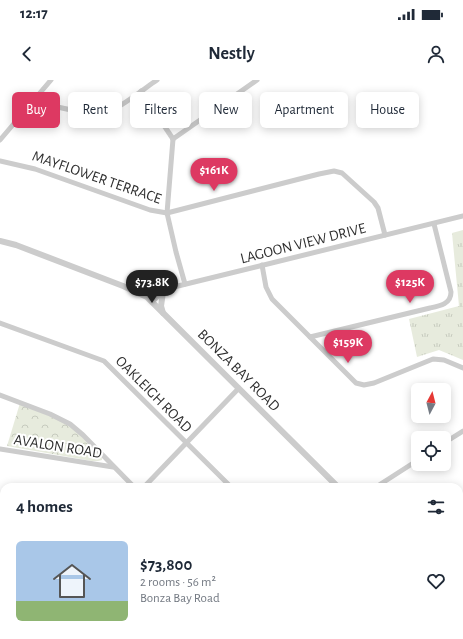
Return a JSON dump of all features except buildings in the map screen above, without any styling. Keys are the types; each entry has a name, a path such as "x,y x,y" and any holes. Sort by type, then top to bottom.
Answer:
{"street":[{"path":"41,92 51,80"},
{"path":"60,107 104,113 114,109 157,80"},
{"path":"173,139 257,80"},
{"path":"141,91 173,139 167,213 185,284"},
{"path":"0,140 12,126"},
{"name":"MAYFLOWER TERRACE","path":"0,161 35,168 150,210 167,213 319,174 338,171 342,172 374,202 380,214 385,236"},
{"name":"LAGOON VIEW DRIVE","path":"152,302 163,292 185,284 463,216"},
{"path":"310,337 446,303 450,298 451,292 434,224"},
{"name":"BONZA BAY ROAD","path":"0,241 16,245 138,293 152,302 334,483"},
{"path":"262,265 266,287 270,295 351,379 356,382 364,385 374,383 433,359 444,360 463,368"},
{"path":"138,293 163,292 161,306 164,313"},
{"name":"OAKLEIGH ROAD","path":"0,323 104,361 227,483"},
{"path":"148,483 238,388"},
{"path":"0,395 63,420 76,429 130,483"},
{"path":"451,439 463,431"},
{"name":"AVALON ROAD","path":"0,450 113,467"},
{"path":"382,483 411,464"}],"green space":[{"path":"463,230 463,360 439,350 417,357 409,319 459,306 452,233"},
{"path":"20,403 54,416 74,429 102,458 102,460 92,461 7,446"}]}
